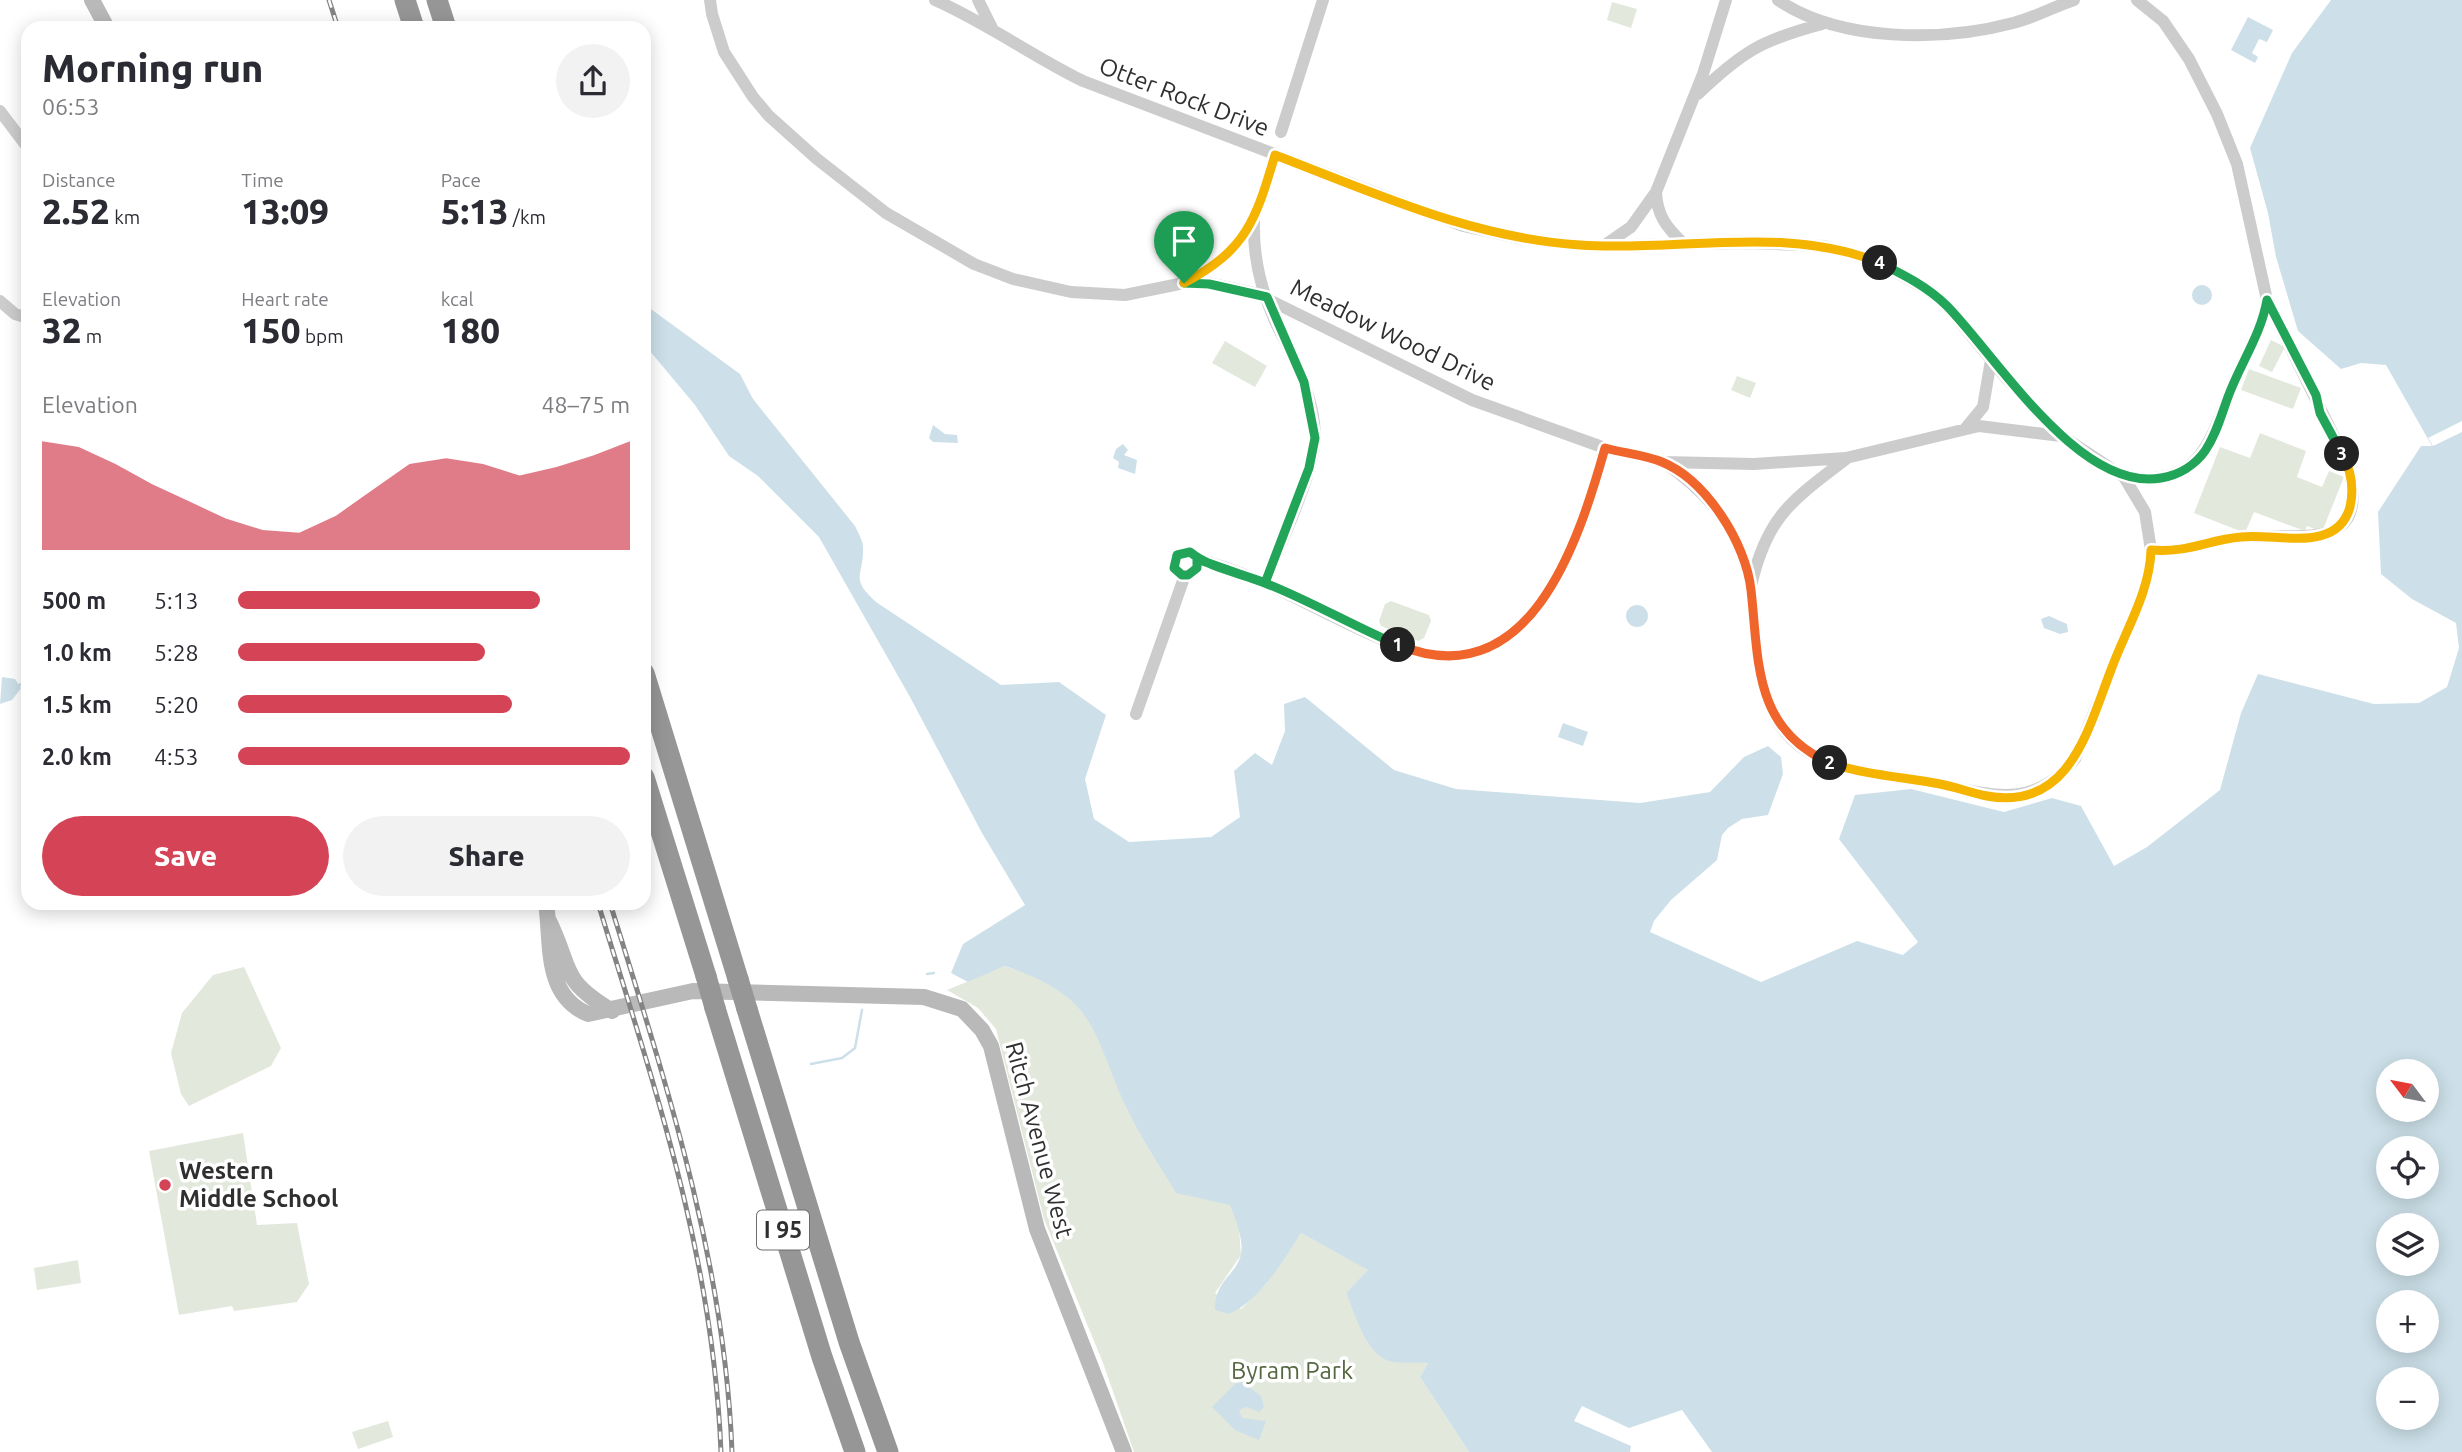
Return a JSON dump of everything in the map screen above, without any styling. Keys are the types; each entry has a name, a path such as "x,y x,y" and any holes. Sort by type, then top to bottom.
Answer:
{"highway":[{"path":"405,0 412,21"},
{"path":"437,0 444,21"},
{"name":"I 95","path":"651,696 849,1342 888,1450"},
{"name":"I 95","path":"651,799 822,1357 855,1452"}],"main road":[{"path":"92,0 103,21"},
{"name":"Ritch Avenue West","path":"547,911 550,957 565,999 588,1014 612,1011 693,991 791,991 938,999 962,1009 982,1030 991,1046 1026,1195 1037,1229 1124,1452"}],"street":[{"name":"Meadow Wood Drive","path":"710,0 724,52 752,97 769,116 817,159 886,213 930,240 997,274 1071,292 1125,295 1184,283 1209,284 1267,297 1472,400 1605,448 1663,462 1754,464 1846,458 1965,429 2005,428 2062,436"},
{"name":"Otter Rock Drive","path":"935,0 993,28 1051,65 1083,81 1398,203 1488,233 1552,243 1824,246 1878,262 1926,289 1946,305 1991,360 2062,436"},
{"path":"978,0 993,28"},
{"path":"1280,132 1323,0"},
{"path":"1604,245 1631,228 1656,192 1693,98 1726,0"},
{"path":"1778,0 1823,24 1913,35 1963,34 2017,23 2074,0"},
{"path":"2137,0 2148,7 2169,30 2189,59 2219,118 2242,184 2267,300 2346,461 2352,487 2348,513 2339,527 2318,537 2256,535 2184,550 2151,550"},
{"path":"1693,98 1737,58 1754,47 1780,35 1823,24"},
{"path":"0,111 21,139"},
{"path":"1265,583 1309,468 1315,438 1304,382 1267,297 1255,255 1254,222 1275,155"},
{"path":"1656,192 1657,212 1668,230 1683,243"},
{"path":"1184,283 1216,262 1254,222"},
{"path":"2124,477 2149,480 2169,477 2186,470 2203,454 2213,439 2237,374 2259,332 2267,300"},
{"path":"0,301 21,315"},
{"path":"1965,429 1983,407 1991,360"},
{"path":"1663,462 1698,488 1721,515 1736,541 1751,587 1757,667 1764,690 1776,719 1798,743 1814,756 1833,764 2004,797 2039,789 2064,772 2077,757 2147,582 2151,550 2145,512 2124,477 2062,436"},
{"path":"1185,575 1177,572 1174,559 1181,552 1265,583 1403,647 1456,656 1486,650 1514,632 1552,587 1569,553 1605,448"},
{"path":"1751,587 1756,564 1785,508 1798,494 1846,458"},
{"path":"1136,714 1185,575 1195,570 1197,559"}],"green space":[{"path":"1612,2 1637,9 1631,28 1607,20"},
{"path":"2271,340 2285,347 2272,372 2259,366"},
{"path":"1225,341 1267,366 1255,387 1212,363"},
{"path":"2249,369 2301,388 2293,409 2241,390"},
{"path":"1737,376 1756,383 1750,398 1731,390"},
{"path":"2260,433 2306,451 2297,477 2322,487 2329,471 2344,477 2322,532 2307,526 2305,531 2254,512 2245,533 2194,513 2220,447 2250,458"},
{"path":"1391,601 1429,615 1431,621 1424,638 1418,641 1381,626 1379,621 1385,604"},
{"name":"Byram Park","path":"1005,966 1040,978 1070,996 1093,1025 1128,1111 1230,1204 1239,1228 1241,1255 1215,1293 1241,1309 1266,1284 1301,1233 1369,1270 1346,1293 1374,1350 1428,1363 1420,1377 1469,1452 1134,1452 1103,1363 1044,1219 996,1029 978,1008 947,990"},
{"path":"244,967 281,1048 271,1066 189,1106 181,1094 171,1053 182,1013 213,975"},
{"path":"243,1133 257,1225 297,1223 309,1284 297,1302 234,1311 232,1306 179,1315 149,1151"},
{"path":"78,1260 81,1283 37,1290 34,1268"},
{"path":"388,1421 393,1437 358,1449 352,1432"}],"shaded area":[{"path":"2331,0 2462,0 2462,1452 1712,1452 1682,1410 1629,1428 1582,1406 1574,1421 1631,1446 1630,1452 1469,1452 1420,1377 1428,1363 1389,1361 1373,1350 1367,1341 1346,1293 1368,1270 1301,1233 1270,1279 1251,1300 1229,1314 1215,1310 1218,1291 1235,1268 1242,1248 1230,1205 1176,1193 1132,1120 1097,1037 1075,1004 1036,978 1005,966 968,982 951,973 963,944 1025,905 982,833 910,697 819,537 758,476 729,456 695,405 651,352 651,309 740,374 753,399 855,526 863,545 860,582 876,602 1001,685 1059,682 1106,715 1085,779 1094,819 1129,842 1211,837 1240,817 1234,771 1255,753 1272,765 1285,731 1284,704 1305,697 1394,770 1456,789 1640,803 1710,792 1744,757 1768,746 1781,757 1783,774 1768,815 1742,819 1728,828 1722,835 1717,860 1671,900 1654,921 1650,932 1761,982 1857,941 1903,955 1918,942 1839,839 1855,795 1911,789 2004,812 2052,798 2081,806 2114,866 2147,847 2220,790 2241,713 2258,674 2374,704 2419,703 2447,687 2459,648 2456,623 2412,599 2381,574 2378,512 2421,446 2432,446 2386,365 2361,363 2341,369 2298,331 2276,257 2268,213 2250,148 2292,53"},
{"path":"2248,17 2273,30 2267,42 2259,39 2252,53 2258,57 2255,63 2231,50"},
{"path":"2202,285 2209,288 2212,295 2209,302 2202,305 2195,302 2192,295 2195,288"},
{"path":"933,425 945,434 957,435 958,443 933,442 929,438"},
{"path":"1123,444 1128,450 1124,455 1137,460 1135,474 1118,468 1119,462 1113,458 1116,449"},
{"path":"1637,605 1645,608 1648,616 1645,624 1637,627 1629,624 1626,616 1629,608"},
{"path":"2049,616 2067,624 2068,632 2060,634 2044,628 2041,619"},
{"path":"2,677 15,679 21,688 12,700 0,704"},
{"path":"1563,723 1588,732 1583,746 1558,737"},
{"path":"1239,1380 1261,1396 1264,1407 1259,1412 1247,1407 1239,1410 1242,1418 1266,1421 1259,1440 1235,1430 1212,1407"}],"pier":[{"path":"2462,421 2462,432 2433,446 2428,438"}],"waterway":[{"path":"16,686 21,684"},
{"path":"927,974 934,973"},
{"path":"811,1064 842,1058 855,1048 862,1010"}],"railway":[{"path":"329,0 336,21"},
{"path":"600,910 660,1107 694,1241 716,1379 721,1452"},
{"path":"612,910 652,1038 705,1242 718,1311 732,1452"}],"place":[{"name":"Western Middle School","path":"165,1185"}],"route":[{"path":"1184,283 1209,284 1267,297 1304,382 1314,421 1315,438 1309,468 1265,583 1197,559 1197,568 1193,573 1182,575 1177,572 1174,559 1181,552 1190,552 1197,559 1208,562 1265,583 1403,647 1430,654 1473,655 1503,641 1514,632 1552,587 1569,553 1605,448 1663,462 1698,488 1716,507 1736,541 1751,587 1757,667 1770,707 1788,734 1814,756 1833,764 1944,784 1988,796 2004,797 2039,789 2064,772 2077,757 2126,628 2147,582 2151,550 2174,551 2256,535 2318,537 2330,534 2339,527 2345,520 2351,502 2352,487 2346,461 2320,413 2316,395 2267,300 2259,332 2237,374 2213,439 2203,454 2186,470 2169,477 2149,480 2124,477 2062,436 2019,393 1946,305 1926,289 1878,262 1824,246 1749,243 1582,246 1518,238 1488,233 1437,218 1275,155 1254,222 1233,248 1184,283"}]}
